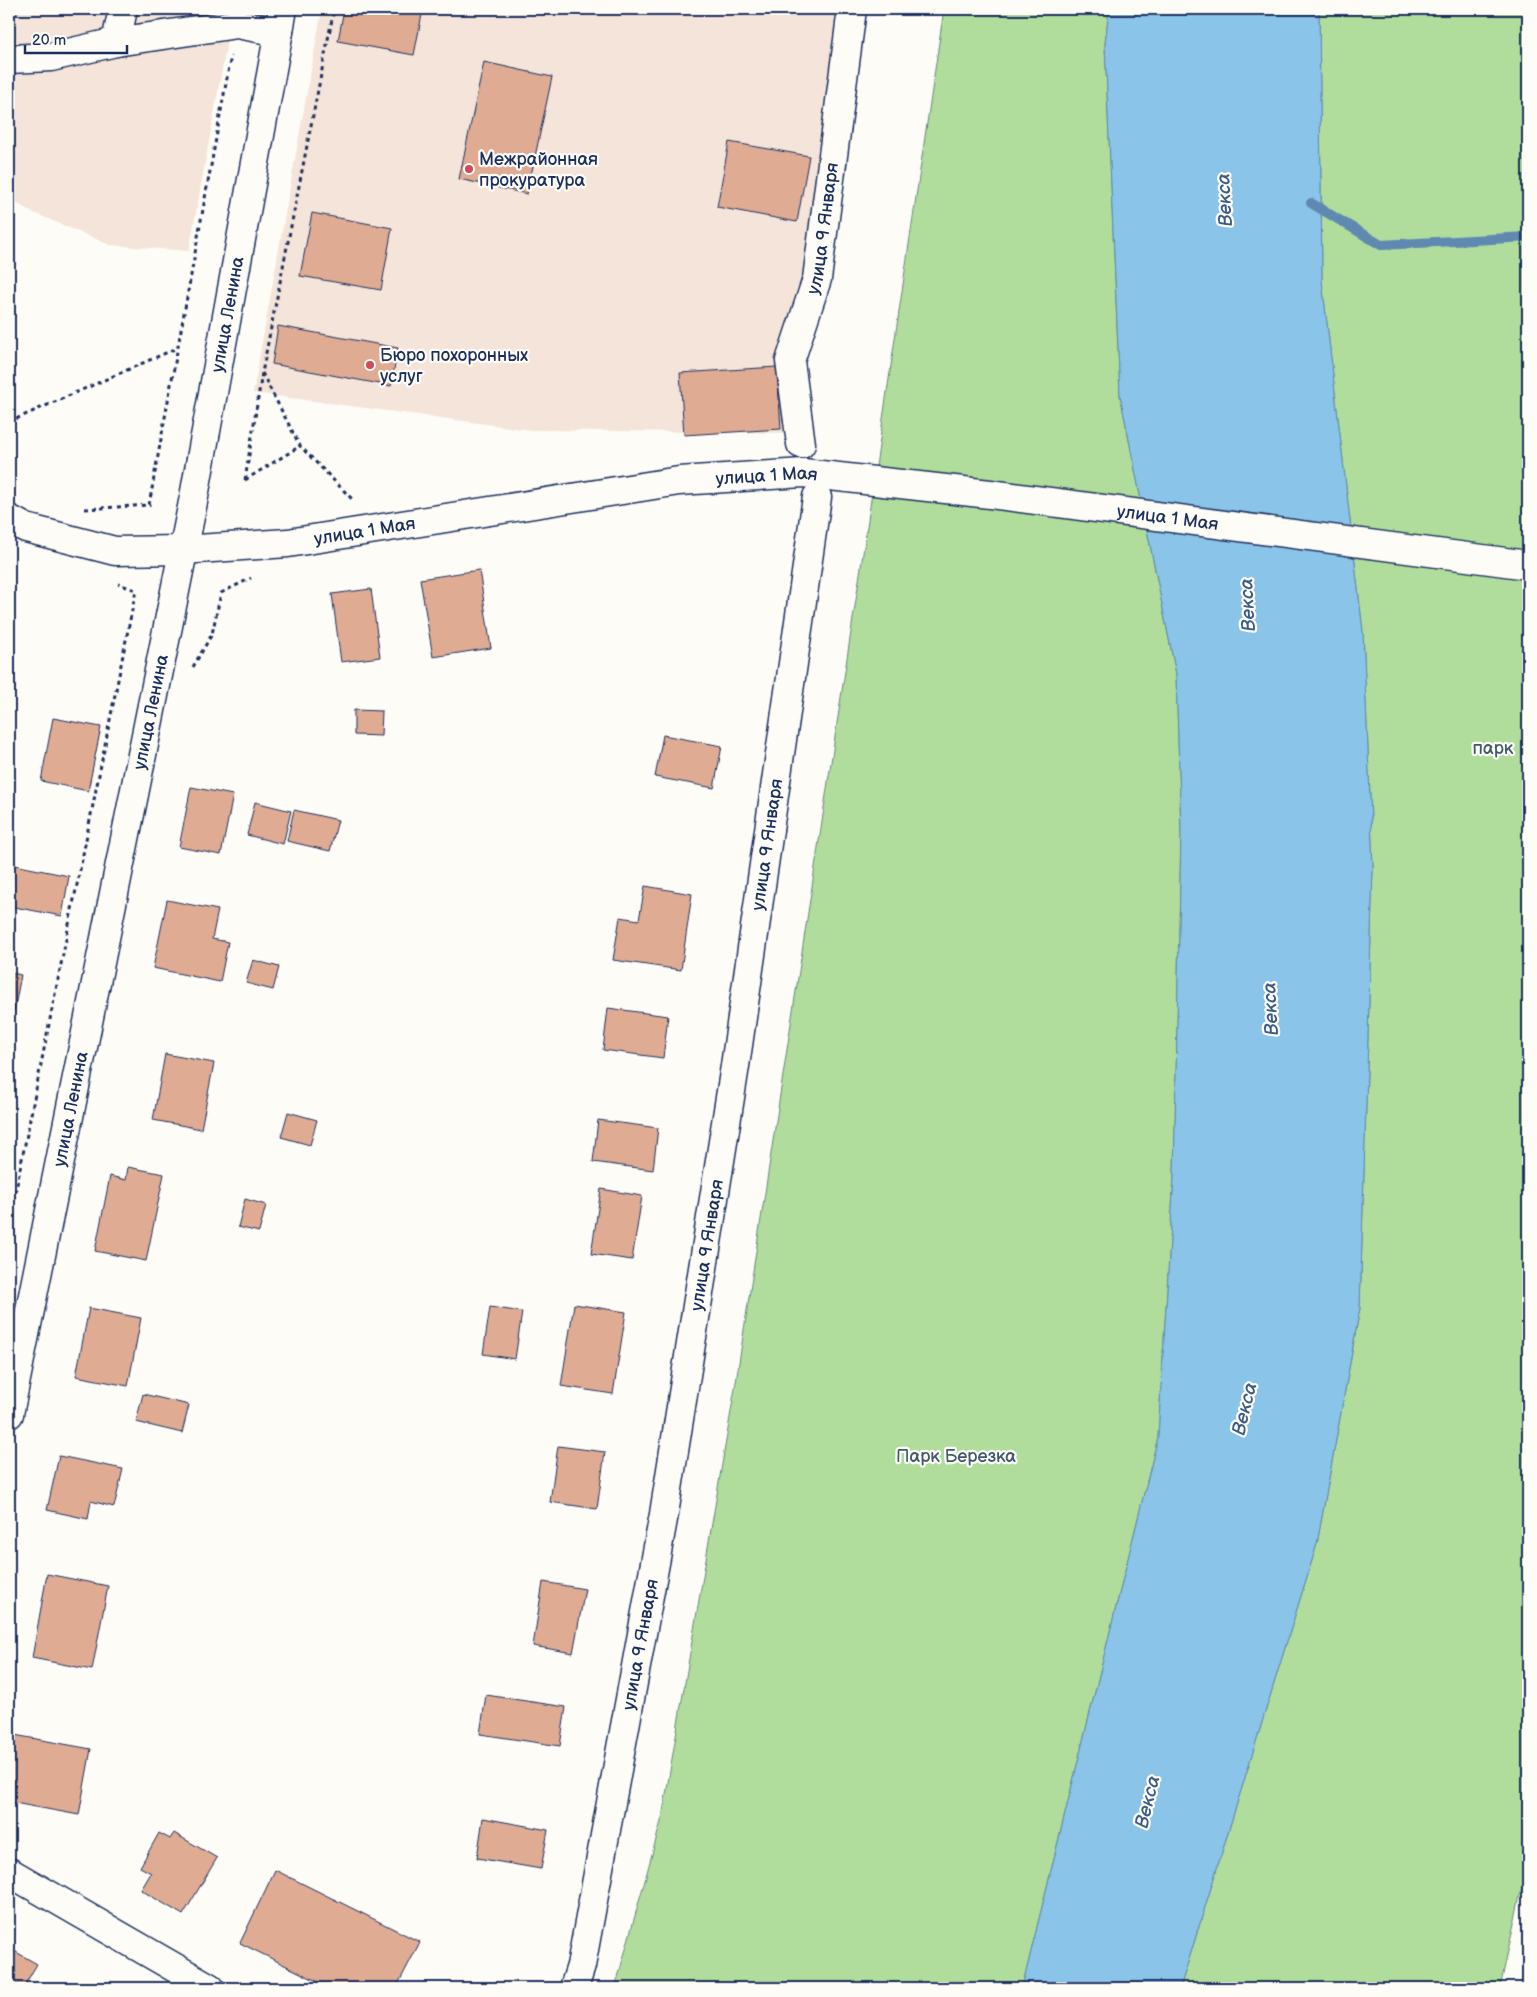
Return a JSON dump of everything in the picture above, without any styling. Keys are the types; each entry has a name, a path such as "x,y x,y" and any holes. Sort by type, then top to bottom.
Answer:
{"street":[{"path":"116,42 123,9"},
{"name":"улица 9 Января","path":"801,444 790,361 817,278 852,9"},
{"path":"9,60 51,56 116,42 237,24 281,20"},
{"name":"улица Ленина","path":"9,1414 196,487 281,20"},
{"name":"улица 1 Мая","path":"9,519 26,528 115,551 182,550 288,543 679,481 803,473 990,494 1528,565"},
{"name":"улица 9 Января","path":"574,1988 581,1966 664,1514 735,1066 817,497"},
{"path":"9,1872 210,1988"}],"path":[{"path":"262,373 300,446 245,480 262,373 334,9"},
{"path":"81,509 149,505 237,24"},
{"path":"9,422 178,348"},
{"path":"193,668 212,634 220,593 259,574"},
{"path":"9,1224 136,590"}],"shaded area":[{"path":"9,9 233,9 189,251 110,245 32,212 9,199"},
{"path":"322,9 837,9 789,433 531,430 253,393"}],"green space":[{"name":"Парк Березка","path":"944,9 1109,9 1105,44 1120,395 1176,674 1181,832 1174,1176 1158,1437 1022,1988 615,1988 662,1818 736,1382 861,567"},
{"name":"парк","path":"1319,9 1528,9 1528,1859 1500,1988 1180,1988 1317,1544 1360,1308 1373,867 1363,632 1322,281"}],"water":[{"name":"Векса","path":"1109,9 1319,9 1322,281 1363,632 1373,867 1360,1308 1317,1544 1180,1988 1022,1988 1158,1437 1174,1176 1181,832 1176,674 1120,395 1105,44"}],"building":[{"path":"9,9 20,9 9,24"},
{"path":"344,9 423,9 414,55 338,41"},
{"path":"484,62 552,77 527,194 459,179"},
{"path":"729,142 809,156 797,222 717,207"},
{"path":"312,213 392,228 381,290 300,276"},
{"path":"278,326 398,348 391,386 272,364"},
{"path":"777,367 781,429 684,435 680,373"},
{"path":"479,570 491,648 433,657 420,579"},
{"path":"371,589 380,657 341,662 332,594"},
{"path":"354,710 382,711 381,736 354,735"},
{"path":"53,718 101,727 88,791 41,781"},
{"path":"663,735 722,746 714,788 655,777"},
{"path":"191,787 233,795 221,855 179,847"},
{"path":"255,802 291,811 283,844 247,835"},
{"path":"294,810 338,820 330,851 287,841"},
{"path":"14,865 69,876 62,916 9,906 9,891"},
{"path":"645,886 692,894 681,970 613,960 620,917 639,920"},
{"path":"167,900 218,910 212,939 228,942 220,982 153,968"},
{"path":"253,960 279,967 273,990 246,983"},
{"path":"9,972 21,975 11,1027 9,1026"},
{"path":"608,1008 668,1016 663,1058 603,1050"},
{"path":"165,1054 214,1063 201,1129 153,1120"},
{"path":"288,1112 317,1120 310,1145 281,1137"},
{"path":"598,1120 658,1128 653,1170 593,1162"},
{"path":"128,1167 164,1174 146,1261 95,1251 110,1176 126,1180"},
{"path":"601,1189 642,1196 632,1260 591,1254"},
{"path":"245,1199 266,1205 259,1232 238,1227"},
{"path":"574,1304 626,1312 613,1394 561,1386"},
{"path":"490,1307 522,1312 515,1359 483,1354"},
{"path":"89,1308 141,1318 128,1386 76,1376"},
{"path":"143,1394 189,1405 182,1433 136,1422"},
{"path":"558,1446 605,1452 597,1509 550,1502"},
{"path":"59,1456 123,1469 114,1507 91,1501 88,1519 47,1510"},
{"path":"47,1574 108,1586 92,1670 32,1658"},
{"path":"543,1582 585,1589 573,1653 533,1646"},
{"path":"486,1695 566,1707 560,1746 480,1734"},
{"path":"9,1734 91,1749 79,1815 9,1802"},
{"path":"483,1818 548,1830 541,1869 477,1858"},
{"path":"159,1833 170,1839 174,1833 217,1858 183,1915 141,1890 151,1873 140,1867"},
{"path":"275,1870 420,1942 396,1988 331,1988 240,1943"},
{"path":"9,1948 37,1964 23,1988 9,1988"}],"waterway":[{"path":"1311,203 1381,245 1528,237"}],"place":[{"name":"Межрайонная прокуратура","path":"469,169"},
{"name":"Бюро похоронных услуг","path":"370,365"}]}
